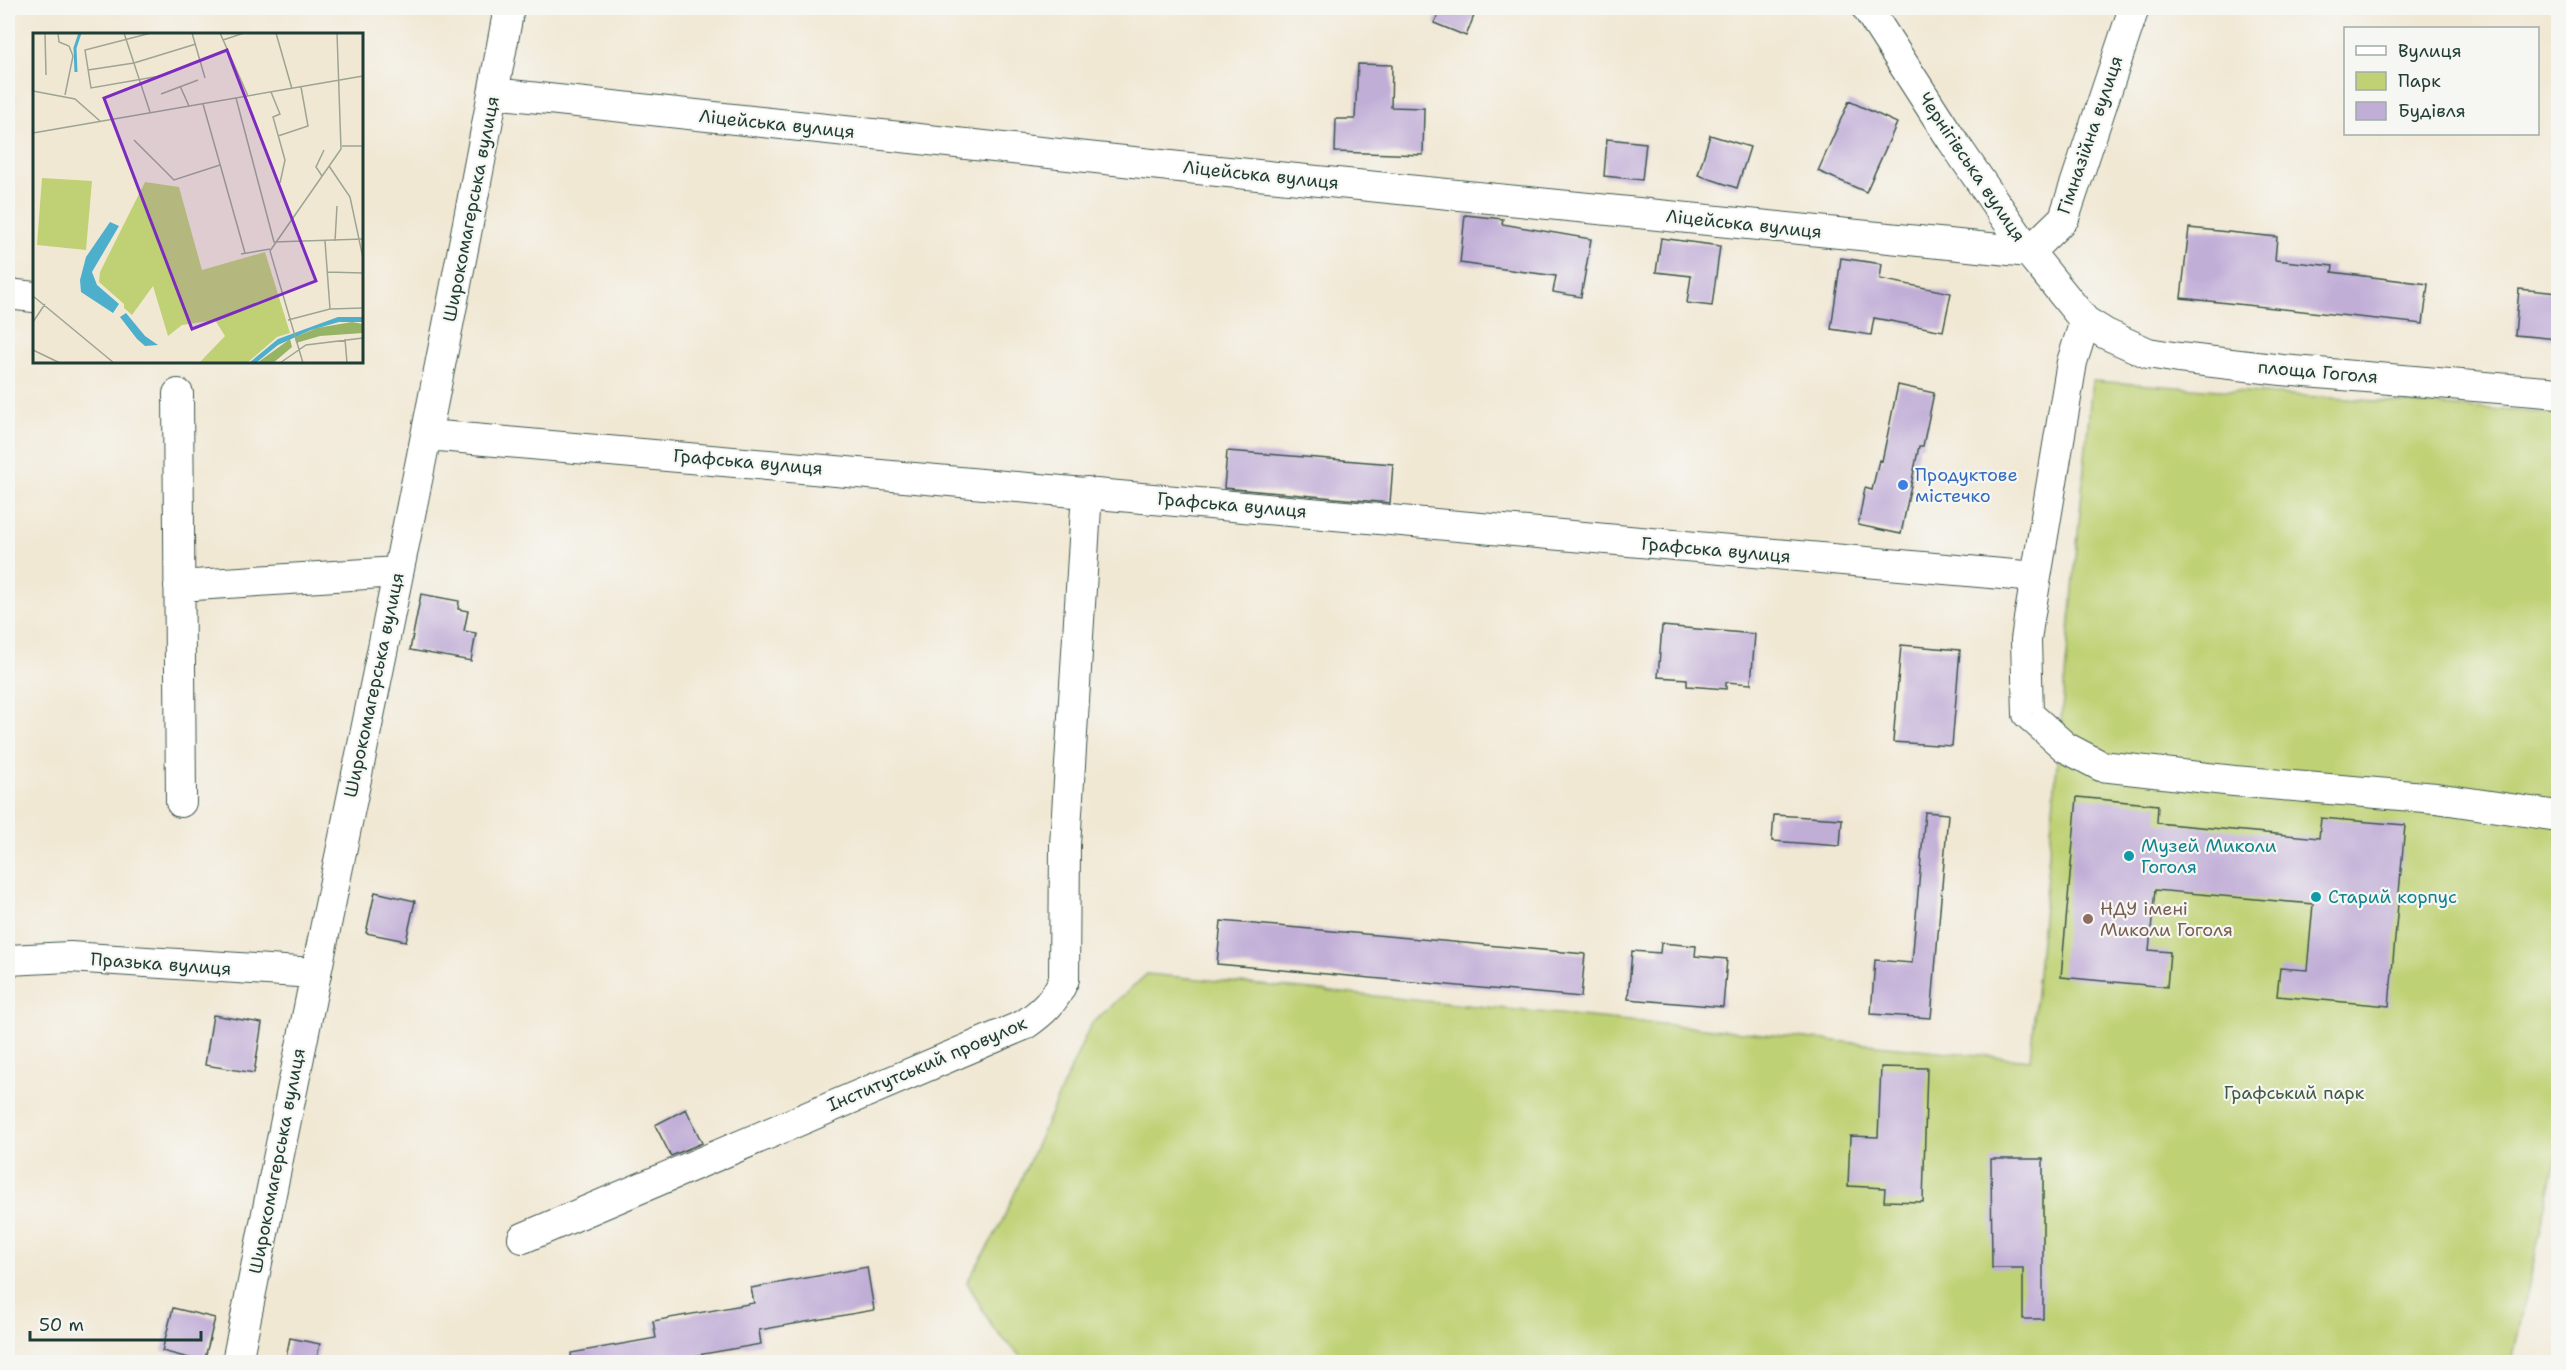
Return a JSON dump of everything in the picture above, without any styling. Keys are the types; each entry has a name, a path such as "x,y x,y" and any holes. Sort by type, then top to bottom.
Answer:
{"street":[{"name":"Широкомагерська вулиця","path":"237,1362 314,973 397,572 428,435 509,8"},
{"name":"Чернігівська вулиця","path":"1867,8 1952,141 2029,252 2085,321"},
{"name":"Гімназійна вулиця","path":"2029,252 2064,218 2134,8"},
{"name":"Ліцейська вулиця","path":"493,93 1198,169 2029,252"},
{"path":"8,294 33,297"},
{"name":"площа Гоголя","path":"2085,321 2148,353 2179,358 2282,370 2559,393"},
{"path":"2085,321 2072,362 2029,619 2026,640 2028,714 2065,747 2101,766 2234,781 2436,798 2559,816"},
{"path":"178,394 181,802"},
{"name":"Графська вулиця","path":"428,435 2036,577"},
{"name":"Інститутський провулок","path":"523,1238 1024,1025 1044,1012 1057,996 1064,979 1065,845 1087,492"},
{"path":"179,586 397,572"},
{"name":"Празька вулиця","path":"8,960 70,957 314,973"}],"green space":[{"name":"Графський парк","path":"2092,381 2558,414 2558,1150 2512,1362 1026,1362 993,1328 967,1282 1000,1226 1091,1024 1147,974 2030,1060"}],"building":[{"path":"1441,8 1477,8 1466,36 1434,23"},
{"path":"1358,64 1392,65 1391,107 1424,108 1423,155 1335,152 1336,119 1355,119"},
{"path":"1849,101 1897,123 1866,192 1818,171"},
{"path":"1710,135 1750,147 1737,188 1698,175"},
{"path":"1607,139 1646,143 1642,180 1604,176"},
{"path":"1465,215 1503,219 1502,224 1591,239 1581,297 1553,292 1556,276 1460,263"},
{"path":"2189,228 2277,237 2275,260 2333,266 2332,272 2428,284 2423,324 2181,298"},
{"path":"1661,238 1720,246 1712,306 1687,303 1691,276 1656,272"},
{"path":"1841,258 1882,264 1880,279 1951,293 1943,331 1874,318 1871,335 1831,329"},
{"path":"2519,289 2559,293 2559,339 2515,335"},
{"path":"1898,385 1934,393 1923,446 1919,446 1901,534 1858,525 1865,488 1872,490 1879,460 1882,461"},
{"path":"1227,451 1393,464 1390,503 1224,488"},
{"path":"421,594 459,601 458,609 468,611 464,631 476,633 471,661 410,650"},
{"path":"1662,626 1755,634 1751,684 1726,682 1726,689 1687,686 1687,679 1658,677"},
{"path":"1901,645 1960,650 1952,746 1893,742"},
{"name":"Старий корпус","path":"2077,797 2158,805 2157,823 2319,838 2321,818 2405,825 2389,1006 2277,996 2280,968 2307,970 2313,904 2155,890 2149,950 2170,952 2167,987 2061,977"},
{"path":"1925,812 1948,814 1931,1018 1871,1014 1875,960 1912,963"},
{"path":"1774,815 1842,819 1840,846 1772,841"},
{"path":"375,892 415,901 406,941 366,933"},
{"path":"1221,921 1585,954 1581,997 1217,964"},
{"path":"1661,943 1696,946 1695,956 1727,959 1723,1007 1628,999 1632,951 1660,953"},
{"path":"213,1015 262,1023 254,1073 205,1065"},
{"path":"1881,1067 1927,1068 1923,1202 1884,1201 1885,1188 1848,1186 1850,1136 1878,1137"},
{"path":"686,1109 702,1143 671,1156 655,1125"},
{"path":"1991,1159 2043,1159 2043,1319 2023,1319 2023,1268 1992,1268"},
{"path":"867,1267 874,1310 759,1330 761,1344 658,1362 572,1362 571,1353 656,1338 653,1321 754,1303 751,1288"},
{"path":"173,1308 215,1318 204,1362 162,1351"},
{"path":"290,1338 320,1344 316,1362 285,1362"}],"place":[{"name":"Продуктове містечко","path":"1903,485"},
{"name":"Музей Миколи Гоголя","path":"2129,856"},
{"name":"Старий корпус","path":"2316,897"},
{"name":"НДУ імені Миколи Гоголя","path":"2088,919"}]}
